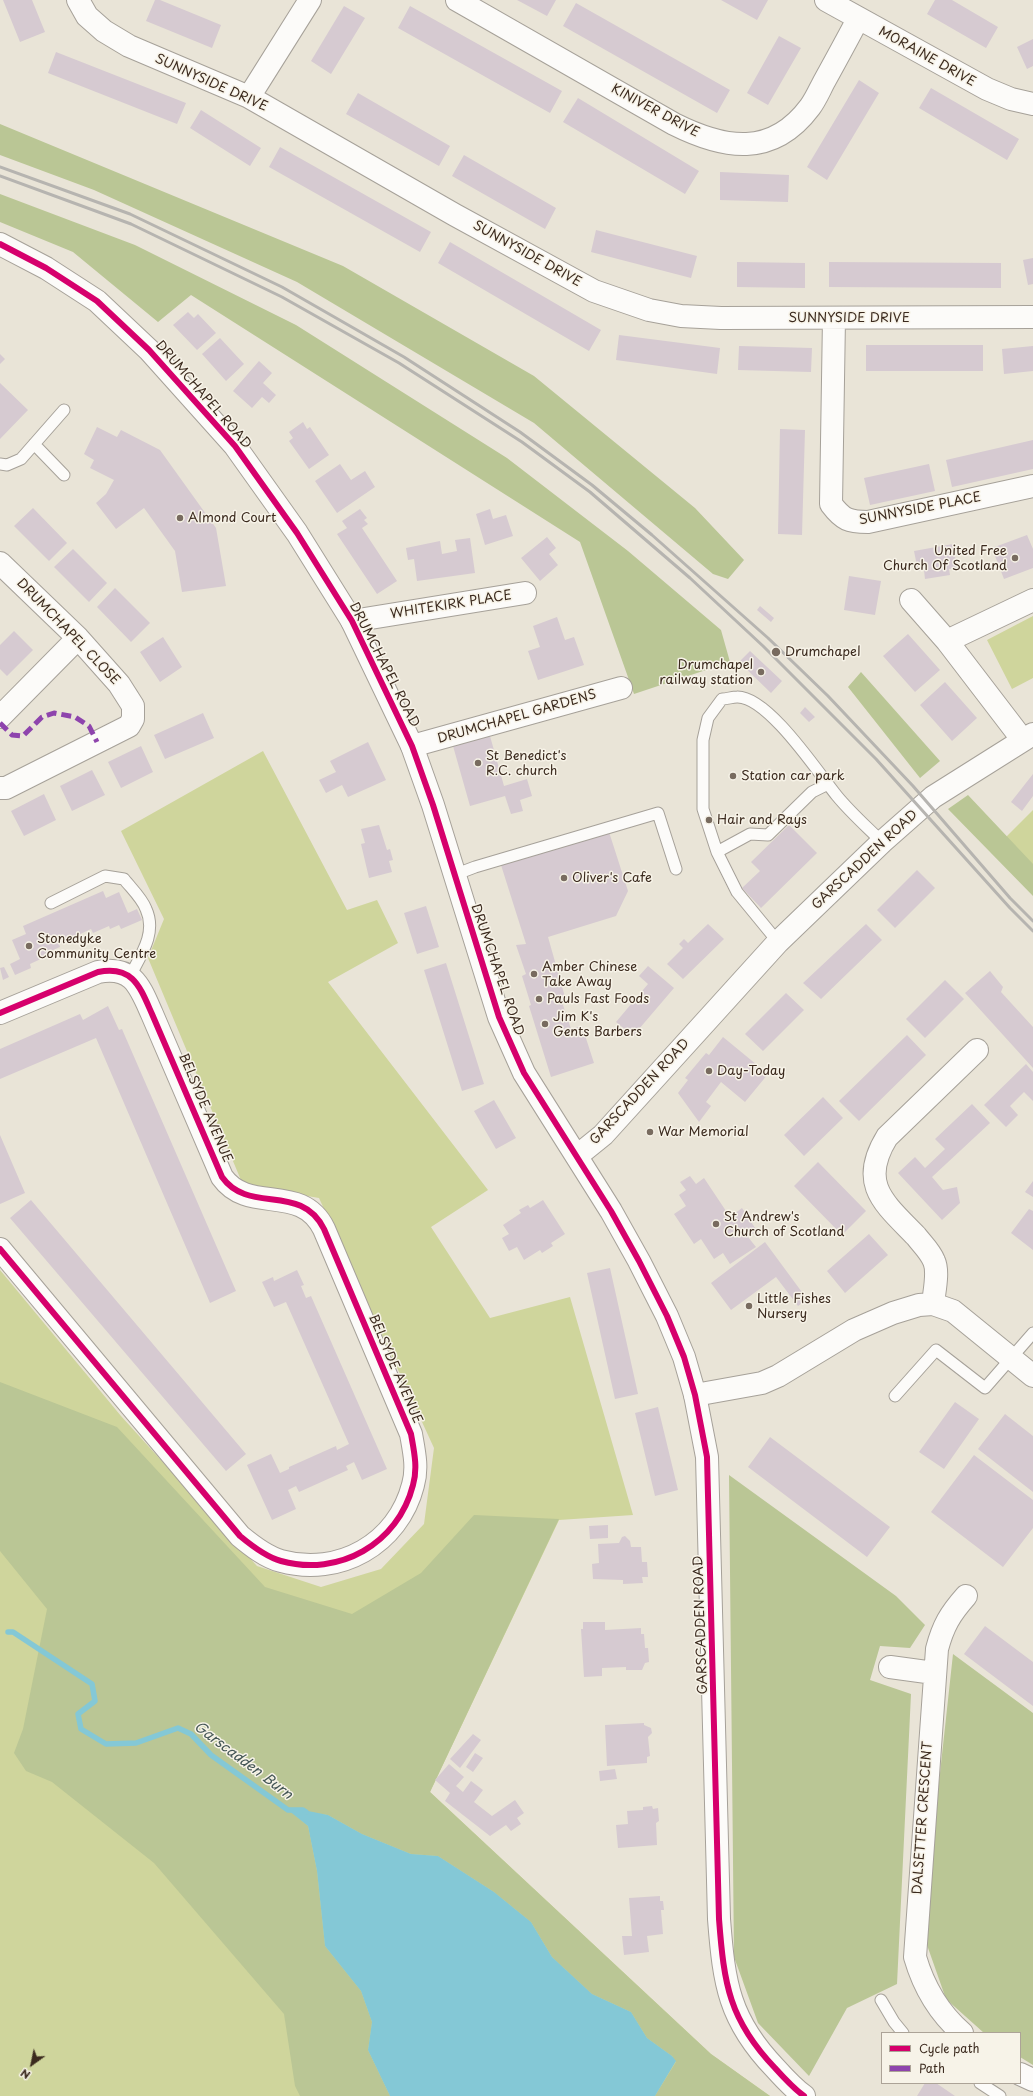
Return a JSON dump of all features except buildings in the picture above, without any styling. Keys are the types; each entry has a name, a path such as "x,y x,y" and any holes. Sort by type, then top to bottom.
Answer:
{"street":[{"name":"SUNNYSIDE DRIVE","path":"78,0 88,16 104,31 129,46 249,97 536,260 594,291 622,302 649,310 681,316 721,318 1033,317"},
{"path":"249,97 310,0"},
{"name":"KINIVER DRIVE","path":"457,0 674,124 697,136 720,143 750,144 772,138 791,127 810,107 858,19"},
{"name":"MORAINE DRIVE","path":"826,0 987,89 1011,99 1033,104"},
{"name":"DRUMCHAPEL ROAD","path":"0,244 46,268 97,301 149,350 235,446 297,533 352,621 412,746 433,805 499,1017 524,1073 547,1112 577,1156"},
{"name":"SUNNYSIDE PLACE","path":"834,318 831,504 838,514 852,522 868,522 1033,486"},
{"name":"DRUMCHAPEL CLOSE","path":"0,563 78,638 119,684 133,706 133,719 129,726 6,788 0,788"},
{"name":"WHITEKIRK PLACE","path":"352,621 525,593"},
{"path":"911,600 1028,736"},
{"path":"947,641 1033,600"},
{"path":"0,717 78,638"},
{"name":"DRUMCHAPEL GARDENS","path":"412,746 621,688"},
{"name":"GARSCADDEN ROAD","path":"804,2096 794,2089 757,2050 743,2030 729,1994 722,1961 719,1920 707,1457 695,1395 684,1357 667,1316 639,1261 577,1156 603,1135 778,942 882,842 933,796 1028,736"},
{"path":"0,1013 98,972 110,970 130,976"},
{"name":"BELSYDE AVENUE","path":"0,1249 240,1536 259,1551 280,1561 303,1566 324,1565 343,1561 362,1554 381,1540 395,1524 405,1506 413,1485 415,1460 411,1434 324,1229 312,1211 302,1205 246,1194 236,1191 228,1186 222,1177 140,988 130,976"},
{"path":"933,1304 935,1262 926,1247 883,1202 876,1186 873,1167 879,1150 887,1137 977,1050"},
{"path":"695,1395 762,1383 778,1376 854,1330 906,1309 919,1305 933,1304 953,1311 1033,1376"},
{"name":"DALSETTER CRESCENT","path":"961,2032 946,2019 922,1980 915,1957 934,1673 937,1649 942,1629 953,1611 966,1596"},
{"path":"890,1667 934,1673"},
{"path":"1021,2074 1033,2080"}],"lane":[{"path":"0,464 7,465 21,459 64,410"},
{"path":"34,444 64,475"},
{"path":"778,942 737,892 717,852 703,809 703,740 708,718 722,700 738,696 753,703 770,715 802,749 838,797 882,842"},
{"path":"717,852 750,834 768,835 812,792 828,784"},
{"path":"454,875 482,864 658,813 676,869"},
{"path":"50,903 105,876 124,879 146,908 150,922 148,942 130,976"},
{"path":"895,1396 936,1350 985,1388 1033,1333"},
{"path":"881,2000 894,2022 902,2032"},
{"path":"982,2084 1000,2096"}],"green space":[{"path":"0,124 343,266 534,376 695,508 744,560 728,579 713,574 534,423 297,282 94,190 0,155"},
{"path":"0,194 135,245 296,325 507,458 628,551 721,630 730,662 634,694 580,542 191,295 158,322 73,252 0,222"},
{"path":"1033,616 1033,678 1012,689 987,640"},
{"path":"861,672 940,761 920,778 848,687"},
{"path":"263,751 347,910 377,900 398,943 328,982 488,1190 431,1227 490,1318 570,1297 633,1515 559,1520 430,1792 711,2054 770,2096 0,2096 0,1270 121,1416 257,1566 321,1587 381,1569 424,1524 434,1448 319,1198 243,1185 148,958 164,919 121,831"},
{"path":"968,795 1033,864 1033,896 948,809"},
{"path":"1033,810 1033,870 1004,839"},
{"path":"0,1382 117,1427 265,1587 352,1614 421,1573 474,1515 559,1519 430,1792 711,2054 770,2096 655,2096 676,2062 672,2056 647,2038 631,2012 592,1994 552,1957 531,1922 494,1892 438,1856 411,1854 362,1834 328,1815 289,1810 308,1826 317,1871 325,1946 361,1991 372,2022 368,2050 390,2096 300,2096 295,2086 284,2014 154,1863 52,1782 26,1771 14,1753 23,1729 47,1609 0,1551"},
{"path":"729,1475 896,1596 925,1625 910,1648 880,1646 870,1680 911,1694 897,1984 847,2008 809,2076 758,2023 734,1957"},
{"path":"953,1654 1033,1713 1033,2065 1021,2058 1021,2032 983,2032 946,1999 927,1945 934,1828"}],"water":[{"path":"288,1810 303,1810 328,1815 362,1834 411,1854 438,1856 494,1892 531,1922 552,1957 592,1994 631,2012 647,2038 672,2056 676,2061 655,2096 390,2096 368,2050 372,2022 361,1991 325,1946 317,1871 308,1826"}],"waterway":[{"name":"Garscadden Burn","path":"8,1632 13,1632 92,1684 95,1701 78,1714 81,1729 106,1744 136,1743 178,1728 191,1734 211,1755 288,1810 303,1810 306,1812"}],"railway":[{"path":"0,167 130,214 282,287 404,357 520,432 592,485 652,535 768,638 828,696 913,786 1010,898 1033,921"},
{"path":"0,176 131,224 282,297 399,363 522,442 590,492 690,578 763,646 876,759 1010,908 1033,931"}],"marked path":[{"path":"0,723 12,735 23,736 42,717 54,713 75,717 89,726 97,742"}],"cycle path":[{"path":"0,244 46,268 97,301 149,350 235,446 297,533 352,621 412,746 433,805 499,1017 524,1073 611,1211 667,1316 684,1357 695,1395 707,1457 719,1919 723,1963 732,2000 738,2017 748,2034 778,2072 804,2096"},
{"path":"0,1013 98,972 120,972 134,980 152,1014 222,1177 233,1188 246,1195 289,1202 302,1206 314,1215 324,1229 411,1434 415,1460 413,1485 405,1506 394,1524 380,1539 363,1551 344,1560 324,1564 303,1565 281,1561 270,1557 254,1547 240,1536 0,1249"}],"place":[{"name":"Almond Court","path":"180,518"},
{"name":"United Free Church Of Scotland","path":"1015,558"},
{"name":"Drumchapel","path":"776,652"},
{"name":"Drumchapel railway station","path":"761,672"},
{"name":"St Benedict's R.C. church","path":"478,763"},
{"name":"Station car park","path":"733,776"},
{"name":"Hair and Rays","path":"709,820"},
{"name":"Oliver's Cafe","path":"564,878"},
{"name":"Stonedyke Community Centre","path":"29,946"},
{"name":"Amber Chinese Take Away","path":"534,974"},
{"name":"Pauls Fast Foods","path":"539,999"},
{"name":"Jim K's Gents Barbers","path":"545,1024"},
{"name":"Day-Today","path":"709,1071"},
{"name":"War Memorial","path":"650,1132"},
{"name":"St Andrew's Church of Scotland","path":"716,1224"},
{"name":"Little Fishes Nursery","path":"749,1306"}]}
